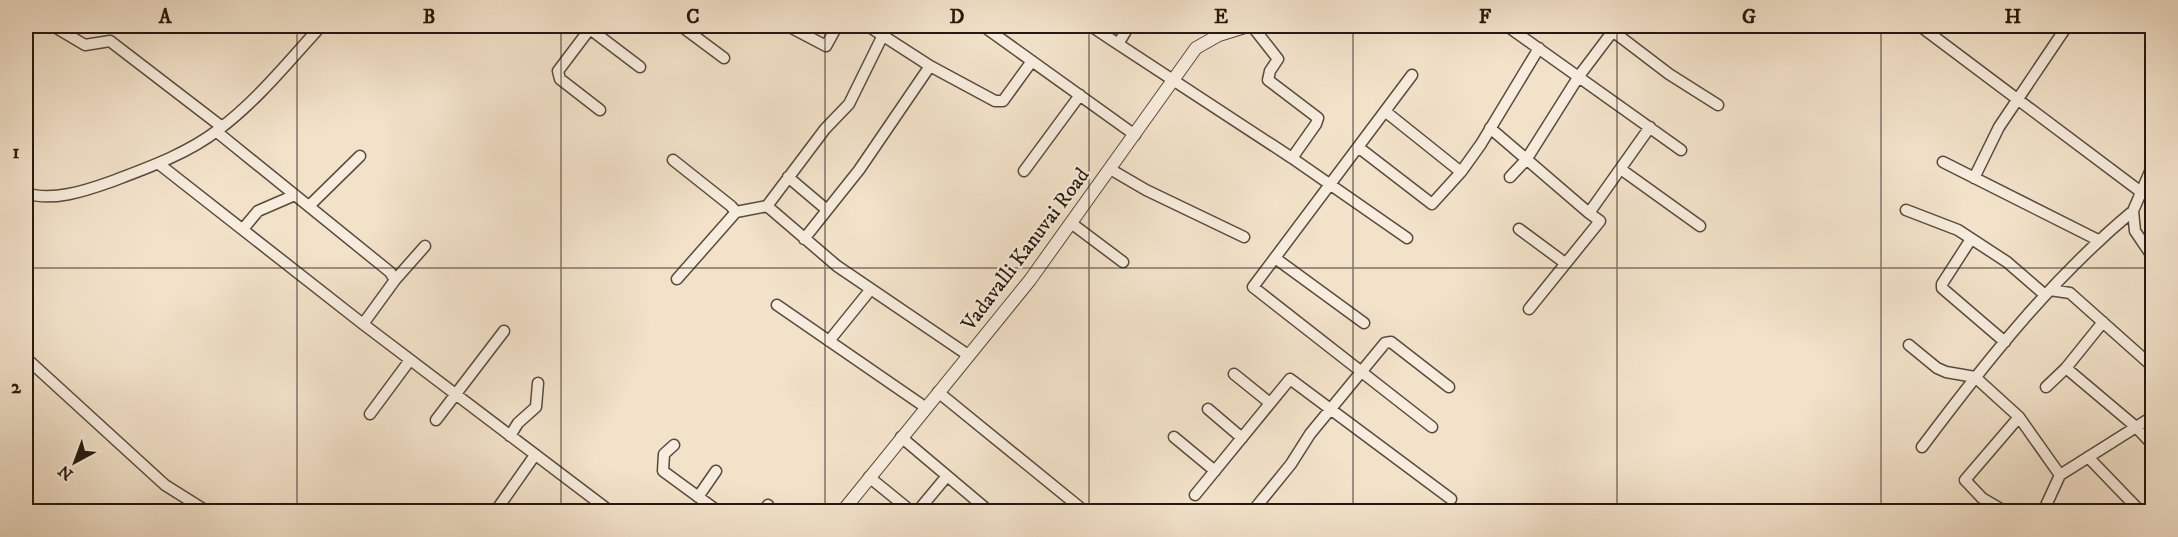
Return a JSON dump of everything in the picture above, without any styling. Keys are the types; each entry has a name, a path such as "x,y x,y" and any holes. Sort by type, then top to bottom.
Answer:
{"street":[{"path":"53,26 85,45 110,41 390,272 395,280"},
{"path":"26,193 38,197 87,190 159,164 219,130 254,100 321,26"},
{"path":"681,26 724,58"},
{"path":"788,26 826,46 837,26"},
{"path":"868,26 930,66 995,101 1003,101 1032,61"},
{"path":"982,26 1135,135"},
{"path":"1091,26 1330,184 1407,238"},
{"path":"1118,44 1129,26"},
{"path":"1250,26 1278,59 1270,71 1268,80 1318,118 1292,159"},
{"name":"Vadavalli Kanuvai Road","path":"842,512 1030,280 1196,48 1219,35 1250,26"},
{"path":"1507,26 1681,150"},
{"path":"1920,26 2141,192 2152,197"},
{"path":"1974,178 1999,128 2067,26"},
{"path":"600,110 557,75 589,27 640,67"},
{"path":"1510,177 1526,160 1610,28 1669,74 1718,105"},
{"path":"677,279 736,212 767,206 825,129 849,104 883,35"},
{"path":"1358,147 1432,204 1461,172 1539,48"},
{"path":"804,239 859,170 930,66"},
{"path":"1412,75 1253,287 1432,426"},
{"path":"1024,171 1080,95"},
{"path":"1386,112 1461,172"},
{"path":"1589,213 1622,170 1650,127"},
{"path":"1490,128 1600,221 1529,309"},
{"path":"309,206 360,156"},
{"path":"673,160 736,212"},
{"path":"1943,162 2098,240"},
{"path":"159,164 363,324 611,512"},
{"path":"1922,447 1975,376 2047,292 2098,240 2133,211 2152,167"},
{"path":"1110,169 1146,190 1244,237"},
{"path":"1622,170 1700,226"},
{"path":"788,177 827,210"},
{"path":"243,230 258,211 295,195"},
{"path":"767,206 837,266 968,356"},
{"path":"1906,210 1958,230 2047,292 2070,292 2152,366"},
{"path":"2133,211 2135,231 2152,256"},
{"path":"1071,223 1123,262"},
{"path":"1519,229 1565,263"},
{"path":"1971,239 1942,288 2005,342"},
{"path":"363,324 395,280 425,246"},
{"path":"1275,258 1364,323"},
{"path":"829,341 871,289"},
{"path":"777,305 925,407"},
{"path":"2046,387 2066,368 2103,322"},
{"path":"436,420 504,331"},
{"path":"1252,512 1291,464 1310,434 1386,344 1391,342 1449,387"},
{"path":"1909,345 1937,368 1946,372 1975,376 2019,417 2060,475"},
{"path":"26,358 165,485 208,512"},
{"path":"370,414 410,360"},
{"path":"2066,368 2136,427 2152,444"},
{"path":"1234,374 1270,403"},
{"path":"1195,495 1290,380 1451,499"},
{"path":"510,436 518,423 536,407 538,383"},
{"path":"938,392 1083,510"},
{"path":"1208,409 1242,438"},
{"path":"2006,512 1982,498 1965,480 2019,417"},
{"path":"2043,512 2060,475 2152,417"},
{"path":"901,437 990,512"},
{"path":"1174,437 1215,471"},
{"path":"675,445 664,454 663,471 719,512"},
{"path":"501,509 535,455"},
{"path":"2088,458 2141,512"},
{"path":"698,497 716,471"},
{"path":"869,477 915,512 947,476"}]}
